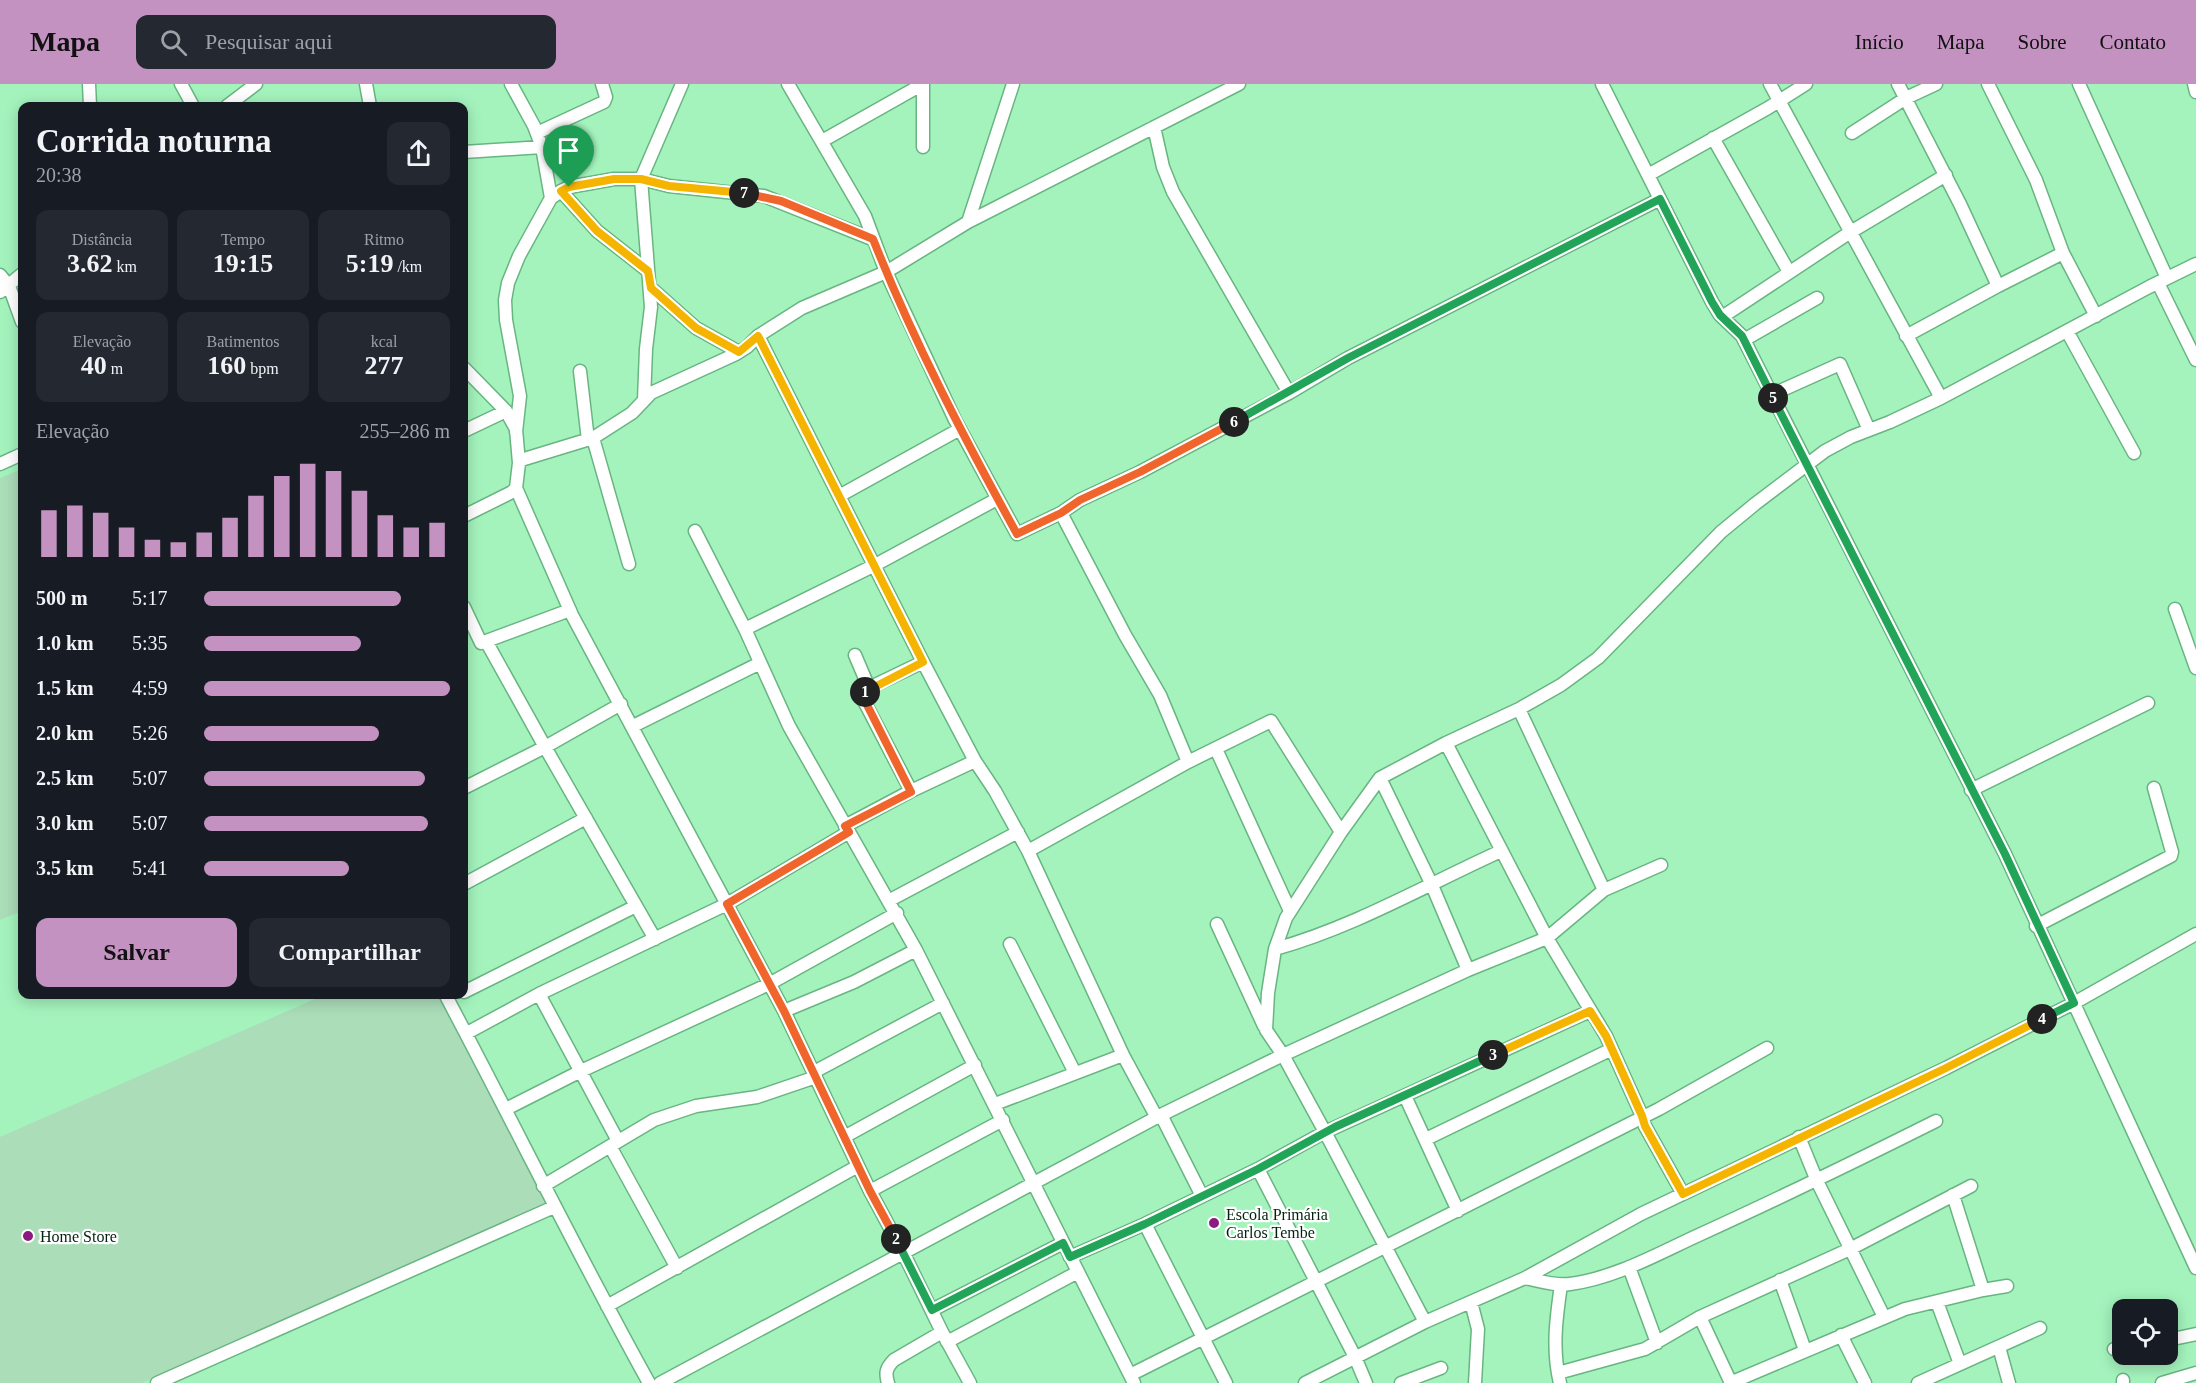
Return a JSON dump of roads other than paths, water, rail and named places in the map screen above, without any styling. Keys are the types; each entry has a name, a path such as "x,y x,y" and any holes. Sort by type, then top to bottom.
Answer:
{"street":[{"path":"89,84 90,102"},
{"path":"181,84 191,102"},
{"path":"232,102 256,84"},
{"path":"366,84 369,102"},
{"path":"511,84 537,133 556,195 648,271"},
{"path":"537,133 604,102 606,97 602,84"},
{"path":"644,400 651,288 641,179 682,84"},
{"path":"788,84 855,198 886,272 960,429 1017,534 1061,513 1080,500 1140,472 1358,354 1660,199"},
{"path":"822,141 923,84 923,147"},
{"path":"968,222 1013,84"},
{"path":"519,463 525,458 590,439 632,413 651,393 739,352 758,336 802,308 886,272 968,222 1239,84"},
{"path":"1602,84 1712,302 1722,317 1744,340 2005,854 2036,926 2196,1268"},
{"path":"1770,84 1941,398"},
{"path":"1648,176 1806,84"},
{"path":"1898,84 1946,176 1998,286"},
{"path":"1852,133 1906,98 1936,84"},
{"path":"1989,84 2036,180 2063,253 2096,316"},
{"path":"2079,84 2196,360"},
{"path":"2194,84 2196,92"},
{"path":"1154,127 1163,167 1173,192 1289,393"},
{"path":"1713,138 1789,272"},
{"path":"468,152 542,147"},
{"path":"1722,317 1849,232 1946,176"},
{"path":"873,239 764,196 669,186 641,179 614,179 556,195 519,256 508,283 505,300 506,320 520,396 516,432 519,463 516,488 570,610 784,1011 870,1191 904,1254 944,1337 970,1383"},
{"path":"1906,336 2063,253"},
{"path":"1266,1030 1268,993 1275,949 1290,911 1341,832 1380,778 1561,686 1598,658 1721,532 1806,464 1838,444 1941,398 2196,264"},
{"path":"0,275 4,289 18,315"},
{"path":"4,289 18,277"},
{"path":"651,288 696,328 739,352"},
{"path":"1744,340 1817,298"},
{"path":"2067,331 2134,453"},
{"path":"758,336 923,662 975,761 995,790 1028,851 1123,1055 1202,1196"},
{"path":"1771,395 1840,364 1869,430"},
{"path":"580,371 590,439 629,564"},
{"path":"468,372 506,411 516,432"},
{"path":"468,429 506,411"},
{"path":"839,496 960,429"},
{"path":"0,464 18,456"},
{"path":"468,514 516,488"},
{"path":"745,629 875,565 997,499"},
{"path":"1061,513 1125,635 1160,695 1188,762"},
{"path":"695,531 745,629 789,726 897,913 1132,1379 1203,1339 1316,1281 1659,1109 1767,1048"},
{"path":"2175,609 2196,668"},
{"path":"468,618 481,643 570,610"},
{"path":"486,640 655,939"},
{"path":"855,655 869,688"},
{"path":"911,792 864,699 864,693 869,688 923,662"},
{"path":"633,726 760,663"},
{"path":"1971,790 2148,703"},
{"path":"468,786 621,705"},
{"path":"1519,709 1604,890"},
{"path":"1028,851 1188,762 1271,721 1341,832"},
{"path":"1446,743 1547,938 1606,1036 1645,1126 1683,1194"},
{"path":"1216,749 1290,911"},
{"path":"467,1033 539,994 727,904 911,792 975,761"},
{"path":"1380,778 1431,883 1468,970"},
{"path":"2036,926 2171,856 2172,852 2154,788"},
{"path":"468,882 586,818"},
{"path":"890,900 1018,832"},
{"path":"1275,949 1303,941 1377,911 1501,851"},
{"path":"660,1383 1159,1117 1283,1055 1468,970 1547,938 1604,890 1661,865"},
{"path":"468,990 636,906"},
{"path":"506,1109 581,1071 769,984 897,913"},
{"path":"1217,924 1266,1030 1283,1055 1325,1132 1425,1322"},
{"path":"1309,1382 1425,1322 1525,1278 1641,1214 1946,1068 2074,1003 2196,933"},
{"path":"1010,944 1075,1073"},
{"path":"784,1011 854,982 916,950"},
{"path":"539,994 581,1071 614,1144 677,1268"},
{"path":"452,999 543,1186 649,1383"},
{"path":"543,1186 654,1120 685,1110 757,1097 815,1075 943,1003"},
{"path":"1070,1257 1145,1224 1258,1169 1325,1132 1590,1011"},
{"path":"1426,1139 1612,1049"},
{"path":"994,1104 1123,1055"},
{"path":"844,1137 975,1065"},
{"path":"1405,1096 1458,1211"},
{"path":"870,1191 1003,1120"},
{"path":"1525,1278 1561,1285 1592,1280 1629,1267 1817,1181 1936,1121"},
{"path":"1799,1137 1817,1181 1884,1317"},
{"path":"607,1306 858,1166"},
{"path":"1258,1169 1355,1357 1366,1383"},
{"path":"1561,1285 1555,1328 1559,1378 1645,1349 1700,1317 1850,1249 1971,1186"},
{"path":"1953,1195 1983,1290"},
{"path":"157,1383 554,1207"},
{"path":"1145,1224 1226,1383"},
{"path":"932,1310 1063,1243"},
{"path":"1629,1267 1657,1343"},
{"path":"888,1383 885,1374 888,1366 894,1360 1078,1272"},
{"path":"1780,1280 1805,1350"},
{"path":"1700,1317 1730,1383 1905,1309 2007,1286"},
{"path":"1470,1302 1479,1329 1475,1383"},
{"path":"1936,1302 1960,1364"},
{"path":"1917,1383 2040,1328"},
{"path":"2178,1338 2196,1334"},
{"path":"1841,1335 1866,1383"},
{"path":"1999,1347 2009,1383"},
{"path":"1401,1383 1441,1368"},
{"path":"2162,1383 2196,1373"}],"place":[{"name":"Escola Primária Carlos Tembe","path":"1214,1223"},
{"name":"Home Store","path":"28,1236"}]}
